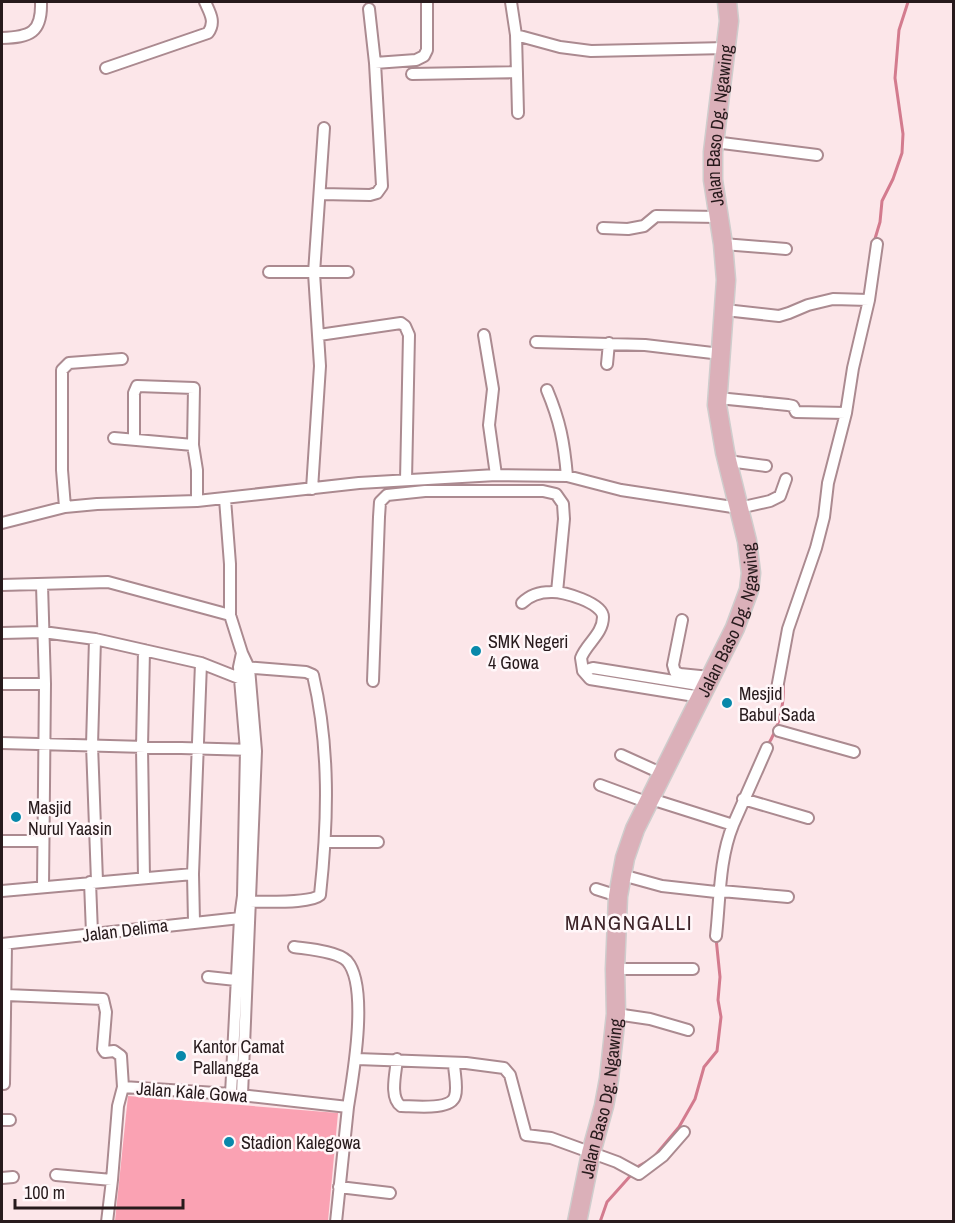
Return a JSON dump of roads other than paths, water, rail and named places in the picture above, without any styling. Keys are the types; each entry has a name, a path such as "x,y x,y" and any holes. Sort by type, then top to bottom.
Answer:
{"main road":[{"name":"Jalan Baso Dg. Ngawing","path":"577,1221 609,1078 616,1014 618,896 625,858 699,688 735,628 749,590 751,573 720,426 718,398 726,280 723,244 712,180 714,142 727,48 729,21 727,2"}],"street":[{"path":"2,38 16,38 35,29 41,21 41,2"},
{"path":"106,68 208,33 213,20 206,2"},
{"path":"375,63 416,60 424,56 427,50 427,2"},
{"path":"511,2 516,35 518,113"},
{"path":"321,194 370,195 377,193 382,186 375,63 369,9"},
{"path":"516,35 553,45 591,51 727,48"},
{"path":"412,74 517,72"},
{"path":"312,489 320,366 314,273 324,128"},
{"path":"714,142 817,155"},
{"path":"603,228 628,229 644,226 656,216 718,217"},
{"path":"723,244 786,249"},
{"path":"776,694 788,628 824,518 828,483 854,368 877,244"},
{"path":"269,272 348,272"},
{"path":"725,309 779,316 817,302 833,299 866,300"},
{"path":"319,335 401,323 405,326 409,335 406,480"},
{"path":"484,335 493,389 489,425 496,475"},
{"path":"536,342 609,343 721,354"},
{"path":"607,364 609,343"},
{"path":"65,507 61,426 63,368 67,364 76,362 122,359"},
{"path":"134,439 134,393 137,386 191,386 195,389 193,445 197,470 197,501"},
{"path":"547,390 563,437 567,476"},
{"path":"718,398 788,405 794,407 796,412 842,413"},
{"path":"114,438 193,445"},
{"path":"728,460 766,466"},
{"path":"2,523 65,507 116,502 197,501 406,480 441,480 496,475 567,476 621,490 739,508 780,496 786,479"},
{"path":"373,681 380,502 387,495 425,491 543,491 556,494 563,504 564,519 557,592"},
{"path":"225,499 230,564 230,615 242,653 251,750"},
{"path":"2,585 108,582 230,615"},
{"path":"42,585 45,684 43,887"},
{"path":"522,603 535,594 557,592 595,604 603,614 601,625 598,634 583,652 581,658 589,673 699,688"},
{"path":"682,620 673,665 675,672 699,688"},
{"path":"2,633 43,632 95,639 243,671 306,672 313,675 326,750 326,842 319,897 247,899"},
{"path":"92,933 94,882 92,745 95,639"},
{"path":"144,650 142,747 144,878"},
{"path":"194,922 193,874 201,663"},
{"path":"238,1044 236,980 247,899 251,750 251,683 243,671"},
{"path":"2,684 45,684"},
{"path":"779,731 854,752"},
{"path":"2,743 251,750"},
{"path":"716,936 718,892 731,824 767,748"},
{"path":"621,755 663,774"},
{"path":"600,785 731,824"},
{"path":"743,800 808,818"},
{"path":"2,841 43,841"},
{"path":"326,842 378,842"},
{"path":"2,891 193,874"},
{"path":"621,875 662,886 788,897"},
{"path":"596,889 618,896"},
{"path":"236,1094 244,919"},
{"name":"Jalan Delima","path":"4,944 194,922 244,919"},
{"path":"4,944 6,995 4,1084"},
{"path":"294,947 335,954 348,962 356,984 357,1059 348,1107 336,1221"},
{"path":"615,969 693,969"},
{"path":"208,977 236,980"},
{"path":"6,995 103,999 106,1012 103,1049 105,1052 114,1051 121,1056 123,1087"},
{"path":"616,1014 650,1019 687,1030"},
{"path":"357,1059 397,1059 504,1068 510,1075 525,1134 551,1138 617,1162 639,1174 672,1148 684,1132"},
{"path":"397,1059 395,1096 397,1103 401,1106 436,1106 451,1102 455,1096 454,1063"},
{"name":"Jalan Kale Gowa","path":"107,1221 118,1106 123,1087 236,1094 348,1107"},
{"path":"56,1175 112,1180"},
{"path":"339,1187 390,1193"}],"waterway":[{"path":"874,242 880,222 882,201 902,153 903,134 895,78 899,30 908,2"},
{"path":"767,746 780,716 783,684"},
{"path":"653,1158 679,1127 695,1099 704,1067 717,1051 721,1017 718,1000 720,977 716,938"},
{"path":"635,1168 648,1161"},
{"path":"600,1222 607,1202 632,1174"}],"place":[{"name":"SMK Negeri 4 Gowa","path":"476,651"},
{"name":"Mesjid Babul Sada","path":"727,703"},
{"name":"Masjid Nurul Yaasin","path":"16,817"},
{"name":"Kantor Camat Pallangga","path":"181,1056"},
{"name":"Stadion Kalegowa","path":"229,1142"}],"district":[{"name":"MANGNGALLI","path":"629,922"}]}
